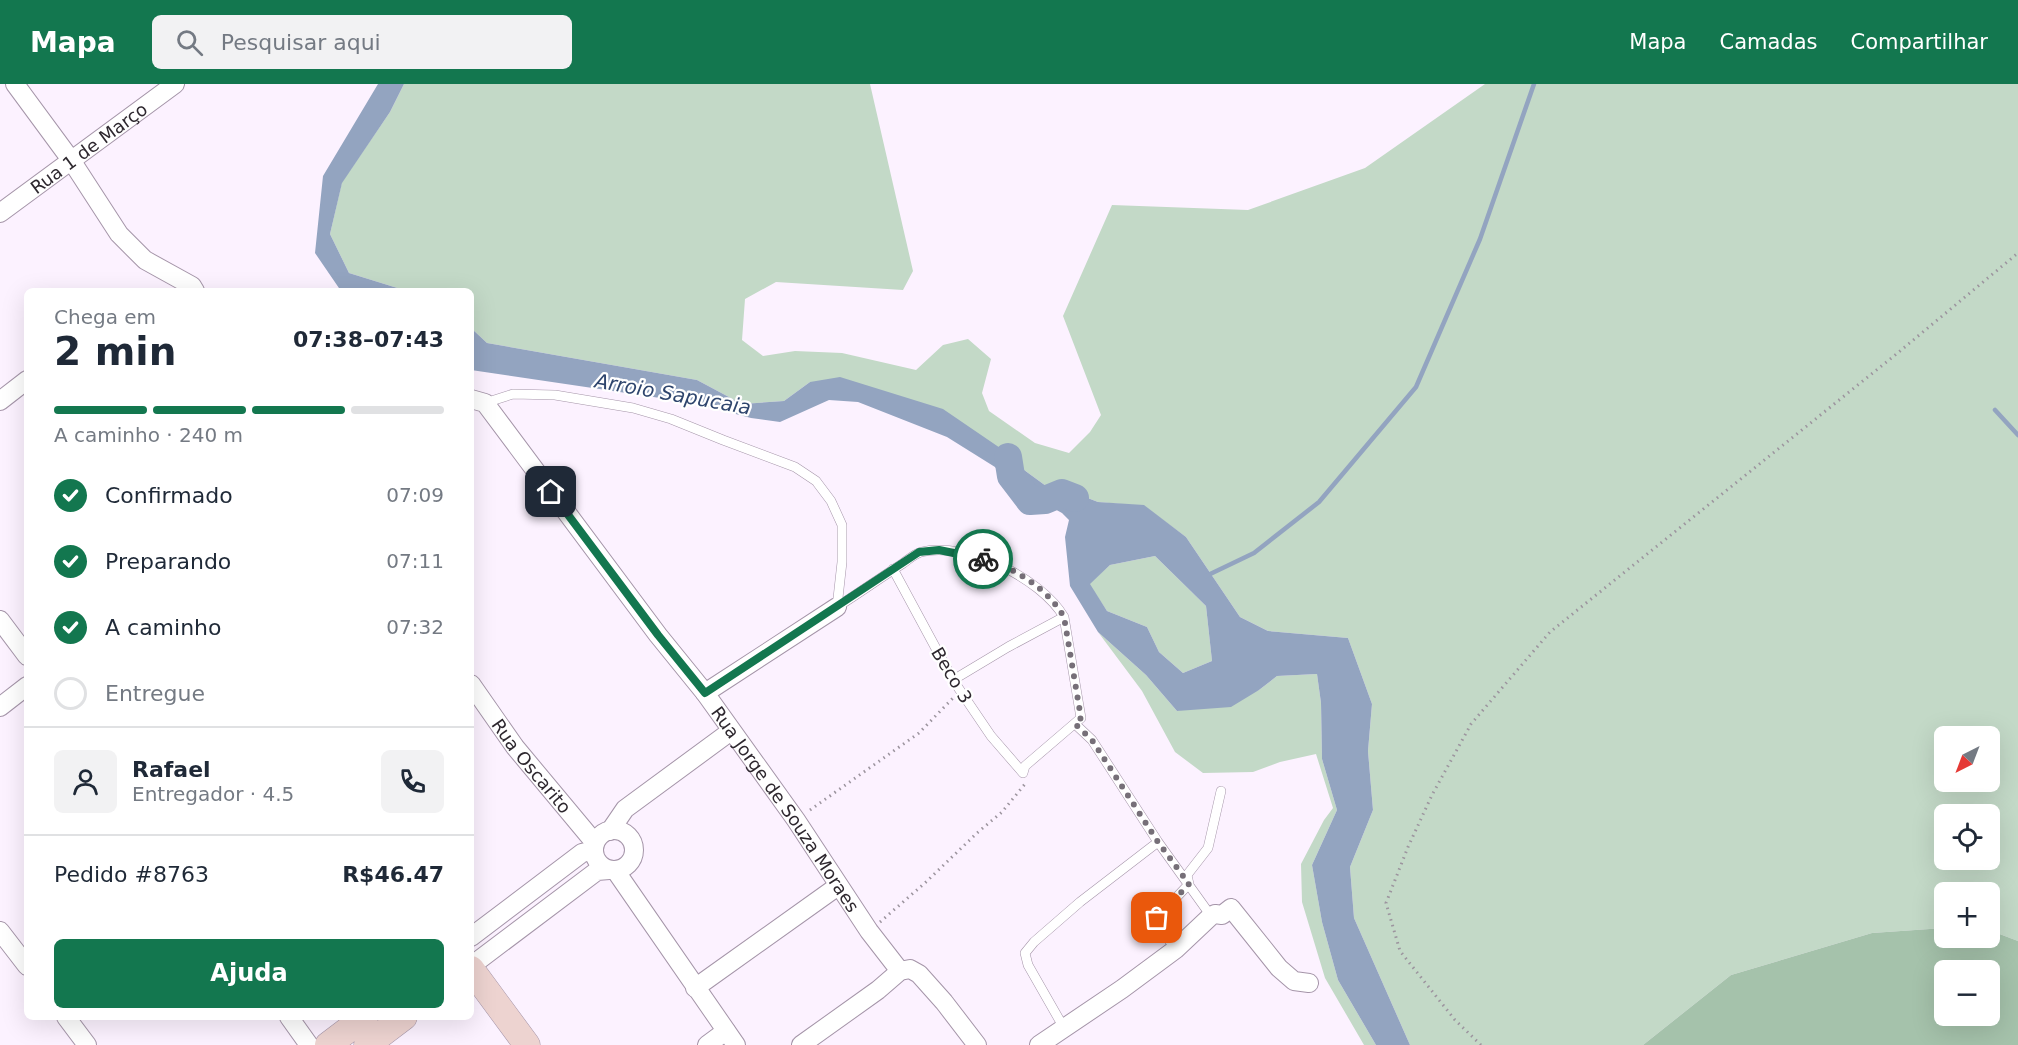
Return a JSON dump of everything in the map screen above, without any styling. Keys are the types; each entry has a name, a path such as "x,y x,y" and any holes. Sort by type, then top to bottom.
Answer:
{"street":[{"path":"15,84 71,160 119,234 145,260 193,288"},
{"name":"Rua 1 de Março","path":"0,213 175,84"},
{"path":"0,401 24,382"},
{"name":"Rua Jorge de Souza Moraes","path":"478,401 705,693 730,731 796,820 869,931 900,971"},
{"path":"705,693 837,608"},
{"path":"0,620 24,652"},
{"path":"0,707 24,688"},
{"name":"Rua Oscarito","path":"474,688 515,747 595,847"},
{"path":"610,831 625,809 730,731"},
{"path":"474,935 582,853 595,847 604,834 616,831 628,836 634,848 631,861 627,866 597,871 474,965"},
{"path":"595,847 598,862 612,870 731,1038 707,1045"},
{"path":"695,988 838,886"},
{"path":"1040,1045 1176,949 1211,916 1222,915 1231,908 1279,968 1294,981 1309,983"},
{"path":"0,931 24,962"},
{"path":"801,1045 878,990 900,971 910,969 919,974 944,1002 977,1045"},
{"path":"474,971 527,1045"},
{"path":"68,1020 87,1045"},
{"path":"291,1020 309,1045"},
{"path":"328,1045 361,1020"},
{"path":"367,1045 400,1020"}],"lane":[{"path":"478,401 513,394 534,394 555,395 633,408 671,419 723,441 795,466 816,481 831,501 842,525 842,562 837,608"},
{"path":"837,608 919,552 939,550 996,562 1036,585 1056,603 1064,617 1081,718 1025,766 1023,773"},
{"name":"Beco 3","path":"892,570 960,690 991,736 1023,773"},
{"path":"954,680 1064,617"},
{"path":"1075,724 1092,740 1158,842 1211,916"},
{"path":"1189,884 1187,875 1208,848 1221,791"},
{"path":"1064,1028 1028,966 1025,953 1034,942 1080,902 1158,842"},
{"path":"1176,949 1157,925 1157,918 1189,884"}],"path":[{"path":"1481,1045 1455,1020 1400,951 1386,903 1408,847 1471,724 1550,632 1894,356 2018,253"},
{"path":"796,820 919,733 960,690"},
{"path":"869,931 1002,812 1028,781 1023,773"}],"green space":[{"path":"404,84 870,84 913,271 903,290 776,282 745,299 742,340 763,356 795,351 842,353 916,370 943,345 968,339 991,359 982,393 989,411 1035,443 1069,453 1090,432 1101,415 1063,316 1112,205 1248,210 1365,168 1485,84 2018,84 2018,941 2000,934 2000,882 1934,882 1934,929 1872,933 1731,975 1643,1045 1410,1045 1354,918 1350,867 1373,810 1368,751 1372,704 1348,638 1268,631 1240,617 1186,537 1144,506 1098,502 1072,492 1046,486 1020,467 1006,452 810,382 784,401 742,404 697,380 487,343 474,331 474,288 397,288 349,273 330,234 342,182 390,112"},
{"path":"1155,556 1206,606 1212,661 1183,673 1159,652 1147,627 1107,611 1089,584 1110,565"},
{"path":"1098,632 1146,675 1177,711 1259,690 1277,676 1317,674 1321,703 1322,759 1337,810 1312,865 1322,922 1338,980 1376,1045 1364,1045 1325,978 1302,902 1301,864 1324,820 1333,808 1316,754 1280,762 1253,772 1203,773 1175,752 1142,691"},
{"path":"1934,929 1934,948 2000,948 2000,934 2018,941 2018,1045 1643,1045 1731,975 1872,933"}],"water":[{"path":"378,84 404,84 390,112 342,183 330,234 349,273 397,288 339,288 315,253 323,176"},
{"path":"474,331 487,343 697,380 742,404 784,401 810,382 840,377 943,409 1006,452 1020,467 1046,486 1072,492 1098,502 1144,505 1186,537 1240,617 1268,631 1348,638 1372,704 1368,751 1373,810 1350,867 1354,918 1410,1045 1376,1045 1338,980 1322,922 1312,865 1337,810 1322,759 1321,703 1317,674 1277,676 1231,707 1177,711 1146,675 1098,632 1070,586 1065,537 1069,520 1062,513 1009,484 995,467 947,437 858,402 829,400 780,422 751,418 694,403 474,370","holes":["1155,556 1206,606 1212,661 1183,673 1159,652 1147,627 1107,611 1090,584 1110,565"]}],"waterway":[{"path":"1206,576 1254,553 1319,502 1416,387 1480,239 1534,84"},
{"path":"1995,410 2018,435"},
{"name":"Arroio Sapucaia","path":"1008,457 1011,476 1030,501 1045,500 1062,493 1075,498"}],"way so far":[{"path":"983,559 996,562 1036,585 1056,603 1064,617 1081,718 1075,724 1092,740 1158,842 1189,884 1157,918"}],"route":[{"path":"551,492 658,635 705,693 919,552 939,550 983,559"}]}
